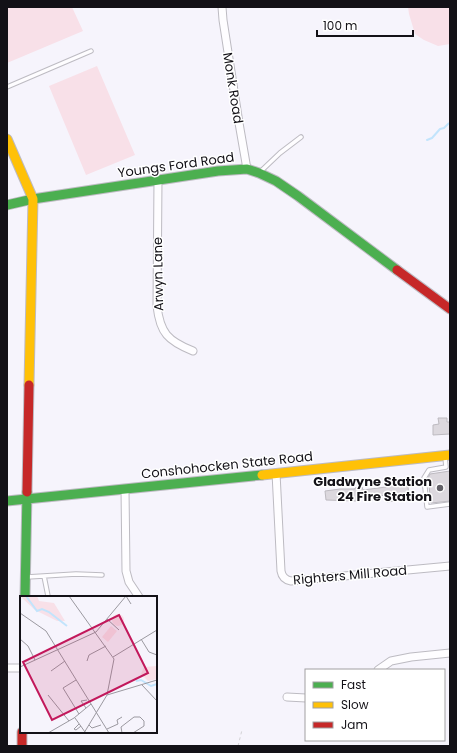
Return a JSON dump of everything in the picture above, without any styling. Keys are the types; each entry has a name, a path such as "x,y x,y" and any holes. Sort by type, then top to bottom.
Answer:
{"street":[{"name":"Monk Road","path":"222,7 247,169"},
{"path":"7,139 33,199 25,596"},
{"name":"Youngs Ford Road","path":"7,205 33,199 218,171 247,169 259,172 276,181 298,196 450,309"},
{"name":"Arwyn Lane","path":"158,180 158,313 161,325 168,337 180,346 193,351"},
{"name":"Conshohocken State Road","path":"7,501 448,455"},
{"name":"Righters Mill Road","path":"276,473 281,571 285,579 291,581 450,566"},
{"path":"124,489 126,571 130,582 138,596"},
{"path":"379,669 391,661 411,657 450,653"},
{"path":"7,668 20,668"},
{"path":"287,697 305,698"},
{"path":"22,733 22,746"}],"lane":[{"path":"7,87 90,51"},
{"path":"259,172 301,137"},
{"path":"448,455 446,467 429,470 424,478 427,507 450,504"},
{"path":"26,577 76,574 102,575"},
{"path":"44,576 48,596"}],"path":[{"path":"238,746 242,730"}],"shaded area":[{"path":"7,7 72,7 83,31 7,63"},
{"path":"408,7 450,7 450,44 438,46 415,34"},
{"path":"97,66 135,155 86,175 49,86"}],"building":[{"path":"438,418 447,418 447,422 450,422 450,434 433,435 433,425 439,424"},
{"name":"Gladwyne Station 24 Fire Station","path":"450,471 450,501 431,503 428,478 430,474"},
{"path":"393,484 395,487 408,486 409,499 387,502 386,495 360,497 360,500 357,501 326,500 325,491 355,489 362,487 363,490 386,487 385,485"}],"waterway":[{"path":"427,140 432,138 440,129 444,128 450,123"}],"traffic: fast":[{"path":"7,205 33,199 218,171 247,169 276,181 397,270"},
{"path":"7,501 262,475"},
{"path":"25,596 27,492"}],"traffic: slow":[{"path":"7,139 33,199 29,385"},
{"path":"262,475 450,455"}],"traffic: jam":[{"path":"397,270 450,309"},
{"path":"27,492 29,385"},
{"path":"22,733 22,746"}],"place":[{"name":"Gladwyne Station 24 Fire Station","path":"440,488"}]}
